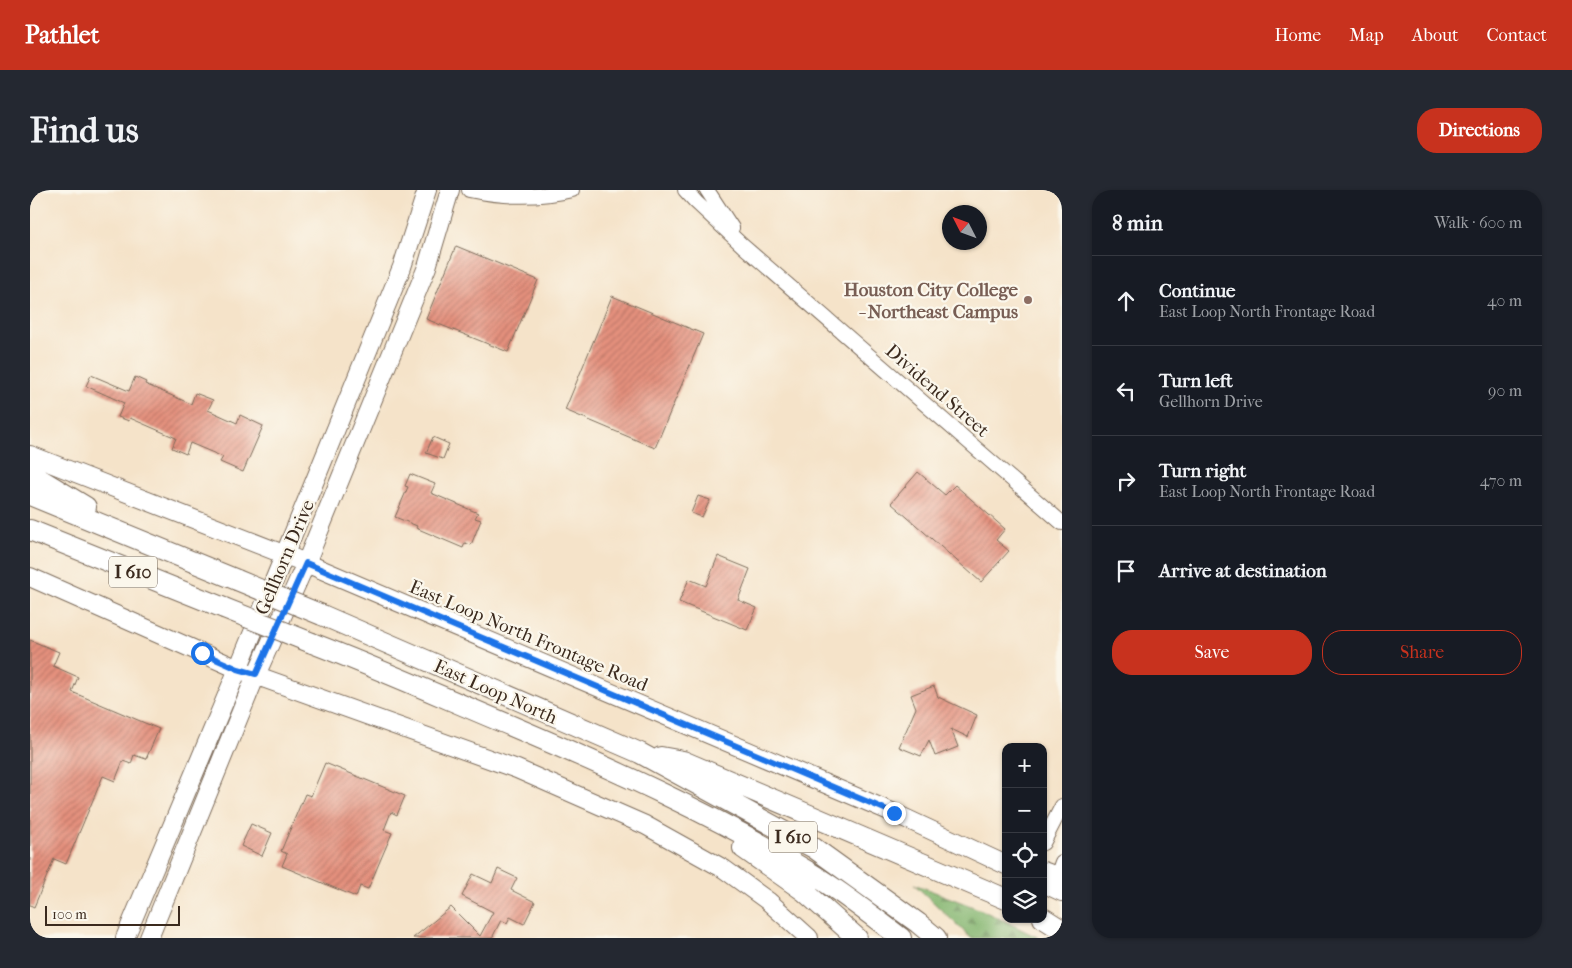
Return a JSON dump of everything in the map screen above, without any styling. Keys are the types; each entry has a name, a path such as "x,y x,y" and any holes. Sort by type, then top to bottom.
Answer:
{"highway":[{"path":"30,473 139,540"},
{"name":"East Loop North","path":"30,495 322,615 640,753 814,848 911,917 936,938"},
{"name":"East Loop North","path":"34,533 312,642 586,758 674,799 810,872 901,938"},
{"path":"640,753 683,761 1002,897"},
{"path":"674,799 804,891 857,938"},
{"path":"1047,918 1062,922"},
{"path":"1047,920 1062,930"}],"main road":[{"name":"Gellhorn Drive","path":"126,938 390,296 418,223 427,190"},
{"name":"Gellhorn Drive","path":"148,938 256,674 306,563 427,267 450,190"},
{"path":"390,296 411,306"},
{"path":"343,412 364,421"},
{"name":"East Loop North Frontage Road","path":"30,455 285,554 894,813 1002,863"},
{"path":"30,577 238,669 516,769 645,825 724,869 768,901 809,938"},
{"path":"182,804 201,811"},
{"path":"974,850 1002,858"}],"street":[{"path":"469,190 488,194 530,195 572,190"},
{"name":"Dividend Street","path":"685,190 743,246 1062,523"},
{"name":"Dividend Street","path":"707,190 743,246"},
{"path":"1047,835 1062,807"}],"green space":[{"path":"914,884 984,911 1002,920 1002,923 1008,923 1039,938 971,938"}],"building":[{"path":"456,246 538,280 508,352 426,319"},
{"path":"612,296 703,334 655,448 565,410"},
{"path":"91,375 129,391 135,377 146,382 145,384 191,404 195,393 213,400 208,410 237,423 240,415 263,426 243,472 220,462 223,457 190,443 186,454 172,448 176,438 130,418 129,421 118,417 124,403 86,386"},
{"path":"433,437 449,444 443,459 426,453"},
{"path":"918,472 945,495 955,485 1005,529 996,540 1009,551 981,582 891,503"},
{"path":"410,474 435,484 431,493 478,513 475,518 481,520 471,545 465,543 463,548 395,517 408,487 405,486"},
{"path":"698,496 710,500 702,517 691,513"},
{"path":"718,556 750,569 738,600 757,608 747,630 679,602 689,579 706,586"},
{"path":"30,640 59,652 53,666 78,677 72,692 159,729 146,759 134,755 131,764 123,761 115,781 103,776 66,864 54,859 34,907 30,905"},
{"path":"934,686 938,697 977,715 968,737 951,729 958,747 935,756 929,740 921,756 899,747 916,708 911,695"},
{"path":"325,763 405,796 397,815 391,812 384,830 392,833 368,889 360,886 356,897 282,866 287,854 281,851 305,794 311,796"},
{"path":"251,824 272,833 262,856 241,846"},
{"path":"498,869 517,878 511,890 535,902 524,924 510,917 507,923 501,920 492,938 413,938 451,907 480,936 493,912 462,896 473,874 492,883"}],"place":[{"name":"Houston City College - Northeast Campus","path":"1028,300"}],"route":[{"path":"202,653 238,669 256,674 306,563 894,813"}]}
